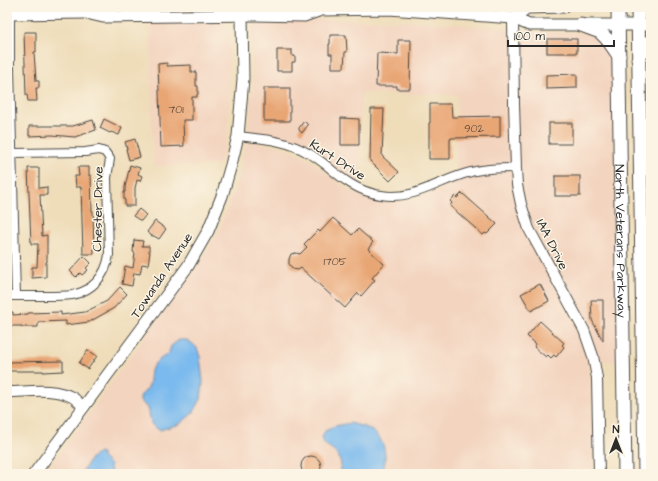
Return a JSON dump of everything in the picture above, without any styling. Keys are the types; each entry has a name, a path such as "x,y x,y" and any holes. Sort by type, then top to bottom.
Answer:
{"highway":[{"name":"North Veterans Parkway","path":"618,7 625,474"},
{"name":"North Veterans Parkway","path":"638,7 644,25 638,59 645,474"},
{"path":"582,25 600,32 608,40 619,56"},
{"path":"638,59 651,40"}],"main road":[{"path":"86,13 102,8 115,7"},
{"path":"512,18 527,8 564,7"},
{"path":"9,14 86,13 103,17 242,10 304,16 317,9 389,9 512,18 529,25 644,25"},
{"name":"Towanda Avenue","path":"34,474 188,266 208,231 222,196 238,136 243,79 242,10"}],"street":[{"path":"7,296 16,296 9,14"},
{"name":"IAA Drive","path":"512,18 517,185 529,230 581,325 593,356 597,378 599,474"},
{"name":"Kurt Drive","path":"238,136 284,143 297,147 314,156 352,185 382,196 409,195 471,172 486,169 516,168"},
{"name":"Chester Drive","path":"12,153 85,152 99,150 105,152 110,159 107,178 108,258 104,273 92,286 72,295 16,296"},
{"path":"7,392 56,392 73,398 84,407"}],"shaded area":[{"path":"150,20 217,21 223,22 228,29 229,104 227,136 221,165 153,166"},
{"path":"264,20 408,21 501,28 529,32 587,32 605,42 613,65 617,361 589,361 592,386 593,474 44,474 204,256 221,225 235,187 241,168 245,146 247,144 253,142 283,147 294,151 313,162 350,191 377,200 392,202 418,198 460,179 455,157 458,95 361,93 361,185 349,178 302,143 285,137 255,133 251,131 248,126 252,93 252,31 257,23"}],"water":[{"path":"179,340 187,340 197,348 200,357 203,382 201,399 194,412 180,424 160,430 154,427 151,423 148,408 140,401 140,398 148,388 152,367 154,364 169,353 171,346"},
{"path":"350,423 369,429 379,438 385,454 382,474 340,474 340,460 332,449 324,444 322,437 325,431 335,426"},
{"path":"99,453 102,454 102,457 110,465 110,469 114,474 81,474 91,458"}],"building":[{"path":"24,32 36,32 36,52 34,52 36,81 39,81 39,88 36,88 37,101 28,101 26,95"},
{"path":"330,35 346,35 347,52 345,52 344,68 332,68 332,54 329,54"},
{"path":"547,39 577,39 577,53 547,53"},
{"path":"398,40 411,40 410,89 397,89 397,86 376,86 377,53 398,54"},
{"path":"277,50 292,50 292,56 295,56 295,62 292,62 292,71 277,71"},
{"path":"167,63 167,66 191,65 191,72 196,72 196,86 198,86 198,94 197,97 192,97 192,120 183,120 184,146 161,147 158,64"},
{"path":"577,74 577,88 546,89 546,75"},
{"path":"264,88 290,88 290,121 264,121"},
{"path":"430,104 451,104 452,117 500,116 500,137 451,138 450,159 429,159"},
{"path":"371,109 384,109 382,156 399,172 390,181 370,161"},
{"path":"341,118 359,119 359,145 341,145"},
{"path":"104,119 122,128 119,135 110,133 100,128"},
{"path":"93,120 96,130 75,137 52,135 29,136 29,126 73,126"},
{"path":"304,121 308,125 302,133 299,128"},
{"path":"549,123 572,123 572,144 549,144"},
{"path":"135,139 140,157 129,160 125,142"},
{"path":"130,165 140,168 138,174 142,176 140,181 137,180 135,188 135,206 125,206 124,192"},
{"path":"78,167 89,167 89,176 91,175 94,254 83,254 81,187 76,187 75,176 79,176"},
{"path":"28,168 39,168 39,188 47,187 47,195 40,195 42,236 47,235 46,277 32,278 32,267 37,267 38,244 31,244"},
{"path":"555,176 580,176 580,196 555,196"},
{"path":"462,193 497,224 487,234 485,233 483,235 450,206 452,203 450,201 455,196 457,198"},
{"path":"139,209 146,215 141,221 133,216"},
{"path":"333,218 352,235 358,229 373,242 368,249 384,264 372,278 375,280 361,296 358,293 345,308 301,268 298,270 293,269 289,264 291,254 300,254 307,247 304,244 318,230 320,232"},
{"path":"155,221 166,229 159,239 147,232"},
{"path":"134,240 143,241 142,246 149,246 150,252 148,265 142,264 140,274 134,273 132,286 122,284 125,266 133,268 135,253 133,252"},
{"path":"84,256 91,263 86,268 88,270 82,275 80,273 76,277 70,271"},
{"path":"540,284 549,301 531,311 521,294"},
{"path":"120,287 127,294 114,308 89,322 66,325 66,321 38,322 38,327 7,326 7,312 13,312 13,315 61,312 61,315 85,312 107,301"},
{"path":"591,300 603,300 603,341 592,320"},
{"path":"540,321 564,343 562,345 564,347 556,357 554,355 551,358 548,355 546,357 534,347 536,344 527,336"},
{"path":"88,350 97,356 88,369 79,363"},
{"path":"63,361 63,371 7,371 7,362"},
{"path":"311,456 318,459 321,466 318,473 311,476 304,473 301,466 304,459"}]}
